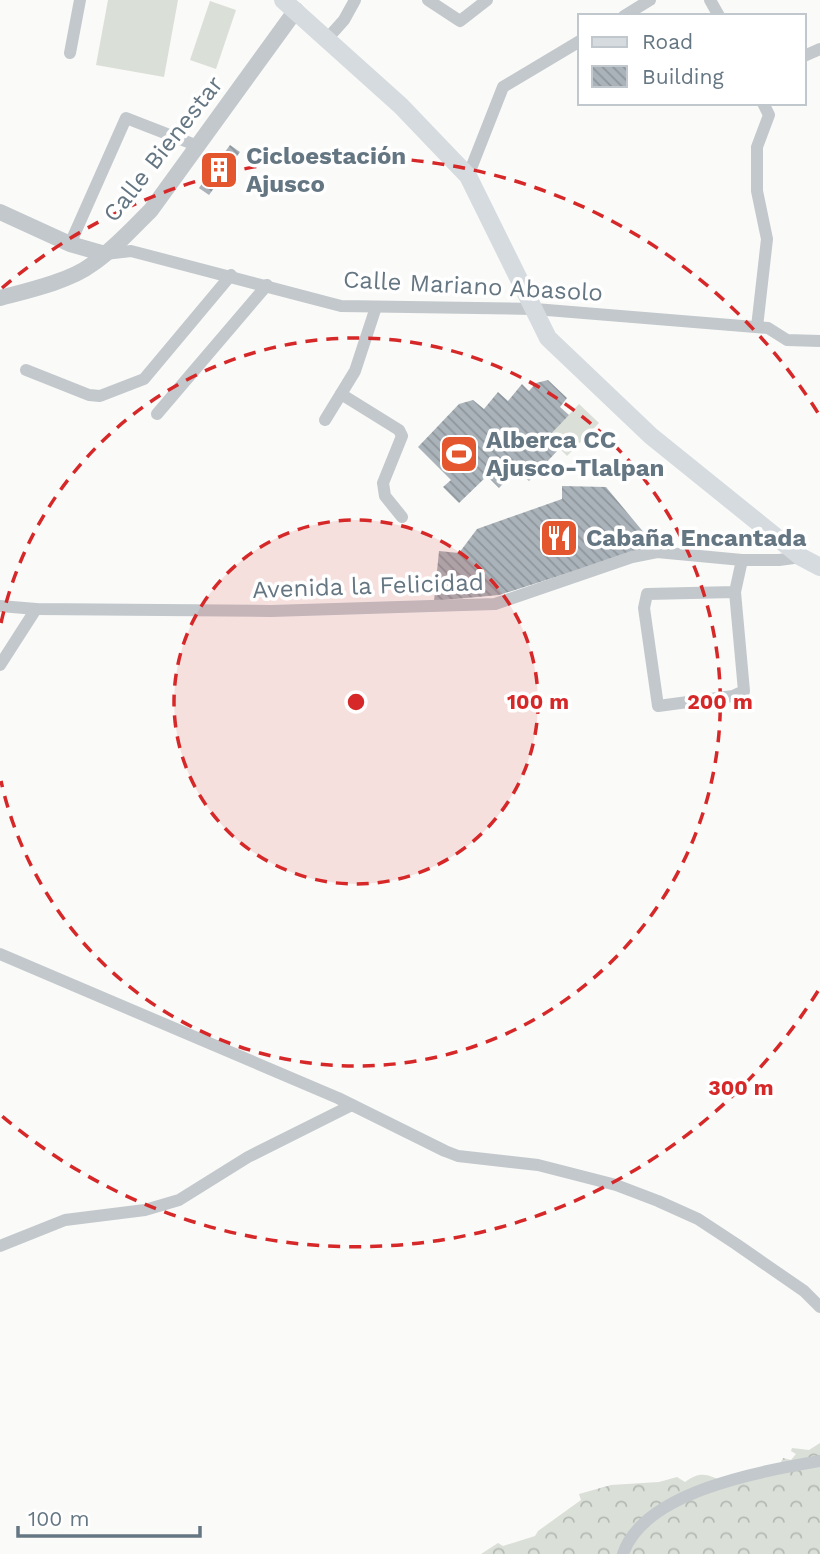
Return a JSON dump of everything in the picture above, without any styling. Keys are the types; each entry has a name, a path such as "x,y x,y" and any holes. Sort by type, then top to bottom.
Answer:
{"main road":[{"path":"290,5 401,106 468,176 548,338 651,436 801,556 820,567"}],"street":[{"path":"70,54 80,0"},
{"path":"327,39 344,20 355,0"},
{"path":"428,0 460,21 487,0"},
{"path":"627,14 650,1"},
{"name":"Calle Bienestar","path":"0,298 68,278 91,266 124,238 151,210 198,146 290,5"},
{"path":"468,176 503,87 578,42"},
{"path":"757,327 767,239 757,191 757,148 766,109"},
{"path":"70,244 126,118 198,146"},
{"name":"Calle Mariano Abasolo","path":"0,212 70,244 105,254 131,251 231,275 341,306 535,309 768,328 787,340 820,341"},
{"path":"26,370 89,395 100,396 144,379 231,275"},
{"path":"157,414 267,285"},
{"path":"325,420 355,371 376,307"},
{"path":"341,394 399,430 402,436 383,482 385,496 401,517"},
{"name":"Avenida la Felicidad","path":"0,606 36,609 271,611 495,604 632,557 657,552 742,560 779,560 801,556"},
{"path":"735,592 647,594 644,608 658,706 733,696 744,691 735,592 742,560"},
{"path":"0,665 36,609"},
{"path":"0,954 352,1105 458,1156 538,1165 616,1185 658,1201 698,1219 804,1291 820,1307"},
{"path":"0,1246 65,1220 145,1210 179,1200 248,1157 352,1105"},
{"path":"623,1554 634,1532 659,1510 687,1495 721,1483 820,1461"}],"green space":[{"path":"108,0 178,0 164,77 96,65"},
{"path":"210,1 236,10 216,69 190,60"},
{"path":"579,404 599,423 567,456 548,437"},
{"path":"820,1443 820,1554 481,1554 498,1543 503,1546 535,1536 581,1500 579,1494 611,1485 659,1482 677,1477 685,1482 700,1475 725,1482 780,1464 783,1458 791,1460 796,1454 791,1451 792,1448 809,1450"}],"building":[{"name":"Cicloestación Ajusco","path":"230,145 240,152 209,195 199,188"},
{"path":"548,380 567,398 560,407 569,415 548,437 559,449 529,481 517,469 499,488 487,476 459,503 443,487 451,480 418,447 459,404 473,400 484,409 498,392 508,401 522,384 529,391 536,383"},
{"name":"Cabaña Encantada","path":"562,486 606,487 655,546 647,552 634,552 499,595 434,601 439,551 459,553 477,529 562,499"}],"place":[{"name":"Cicloestación Ajusco","path":"219,170"},
{"name":"Alberca CC Ajusco-Tlalpan","path":"459,454"},
{"name":"Cabaña Encantada","path":"559,538"}]}
